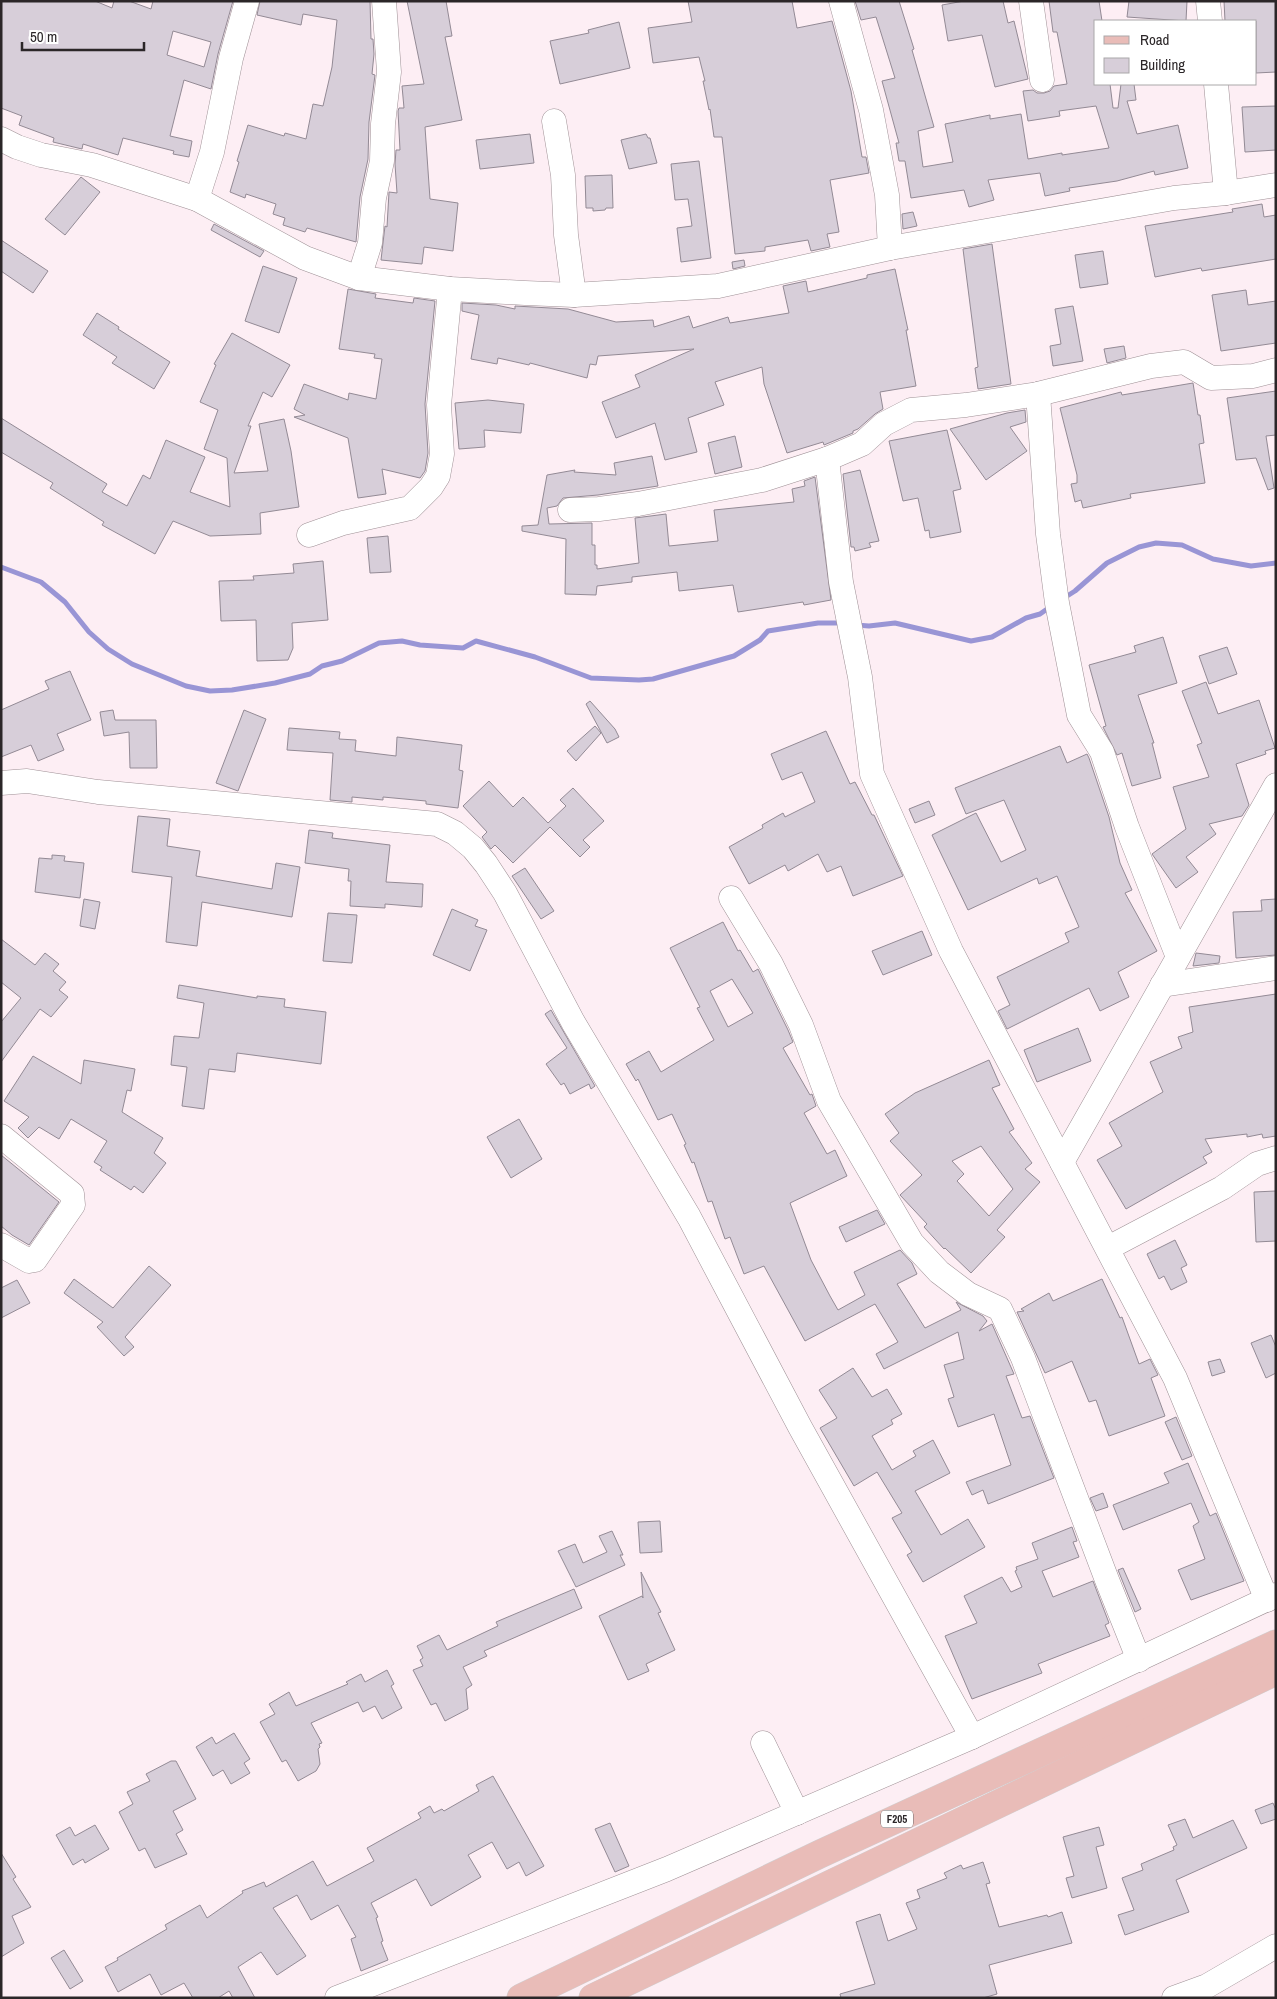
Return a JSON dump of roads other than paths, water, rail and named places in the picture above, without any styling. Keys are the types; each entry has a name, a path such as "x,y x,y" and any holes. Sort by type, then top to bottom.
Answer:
{"main road":[{"name":"F205","path":"521,1998 820,1854 1276,1644"},
{"name":"F205","path":"593,1998 1276,1671"}],"street":[{"path":"197,200 212,152 231,58 247,1"},
{"path":"359,278 370,243 374,198 382,161 382,124 389,72 384,1"},
{"path":"841,1 871,110 887,195 890,248"},
{"path":"1031,1 1042,80"},
{"path":"1208,1 1210,20"},
{"path":"1216,85 1226,193"},
{"path":"554,120 563,175 566,235 574,295"},
{"path":"1,139 33,152 92,165 197,200 305,258 359,278 450,289 574,295 718,286 890,248 1174,198 1276,186"},
{"path":"309,535 343,523 410,508 431,487 438,476 442,454 440,405 450,289"},
{"path":"570,510 600,509 669,499 762,480 827,459 862,444 884,424 911,410 966,405 1038,394 1151,366 1184,362 1211,378 1252,376 1276,370"},
{"path":"1038,394 1048,534 1057,603 1079,715 1102,752 1127,827 1178,957"},
{"path":"337,1998 667,1869 972,1737 1271,1598 1175,1378 951,951 872,774 860,676 841,582 827,459"},
{"path":"1,783 27,781 98,792 437,824 454,833 472,848 486,864 505,894 573,1022 689,1217 800,1428 972,1737"},
{"path":"1062,1162 1274,791"},
{"path":"731,898 771,964 801,1024 829,1101 912,1242 939,1272 968,1294 1000,1309 1023,1358 1107,1580 1140,1660"},
{"path":"1162,985 1276,968"},
{"path":"1,1136 72,1194 73,1205 35,1260 30,1261 1,1245"},
{"path":"1108,1248 1222,1188 1257,1164 1276,1158"},
{"path":"763,1742 797,1813"},
{"path":"1174,1998 1207,1986 1276,1946"}],"waterway":[{"path":"1064,598 1075,591 1107,563 1139,547 1156,543 1182,545 1213,559 1251,566 1276,563"},
{"path":"1,567 41,582 65,602 89,632 108,649 132,664 186,686 210,691 232,690 275,683 310,674 322,666 342,661 379,643 402,641 420,645 463,648 476,641 535,657 591,678 653,679 734,656 760,640 768,631 818,623 843,623"},
{"path":"856,625 869,626 895,623 971,641 992,637 1026,618 1040,614 1050,607"}]}
